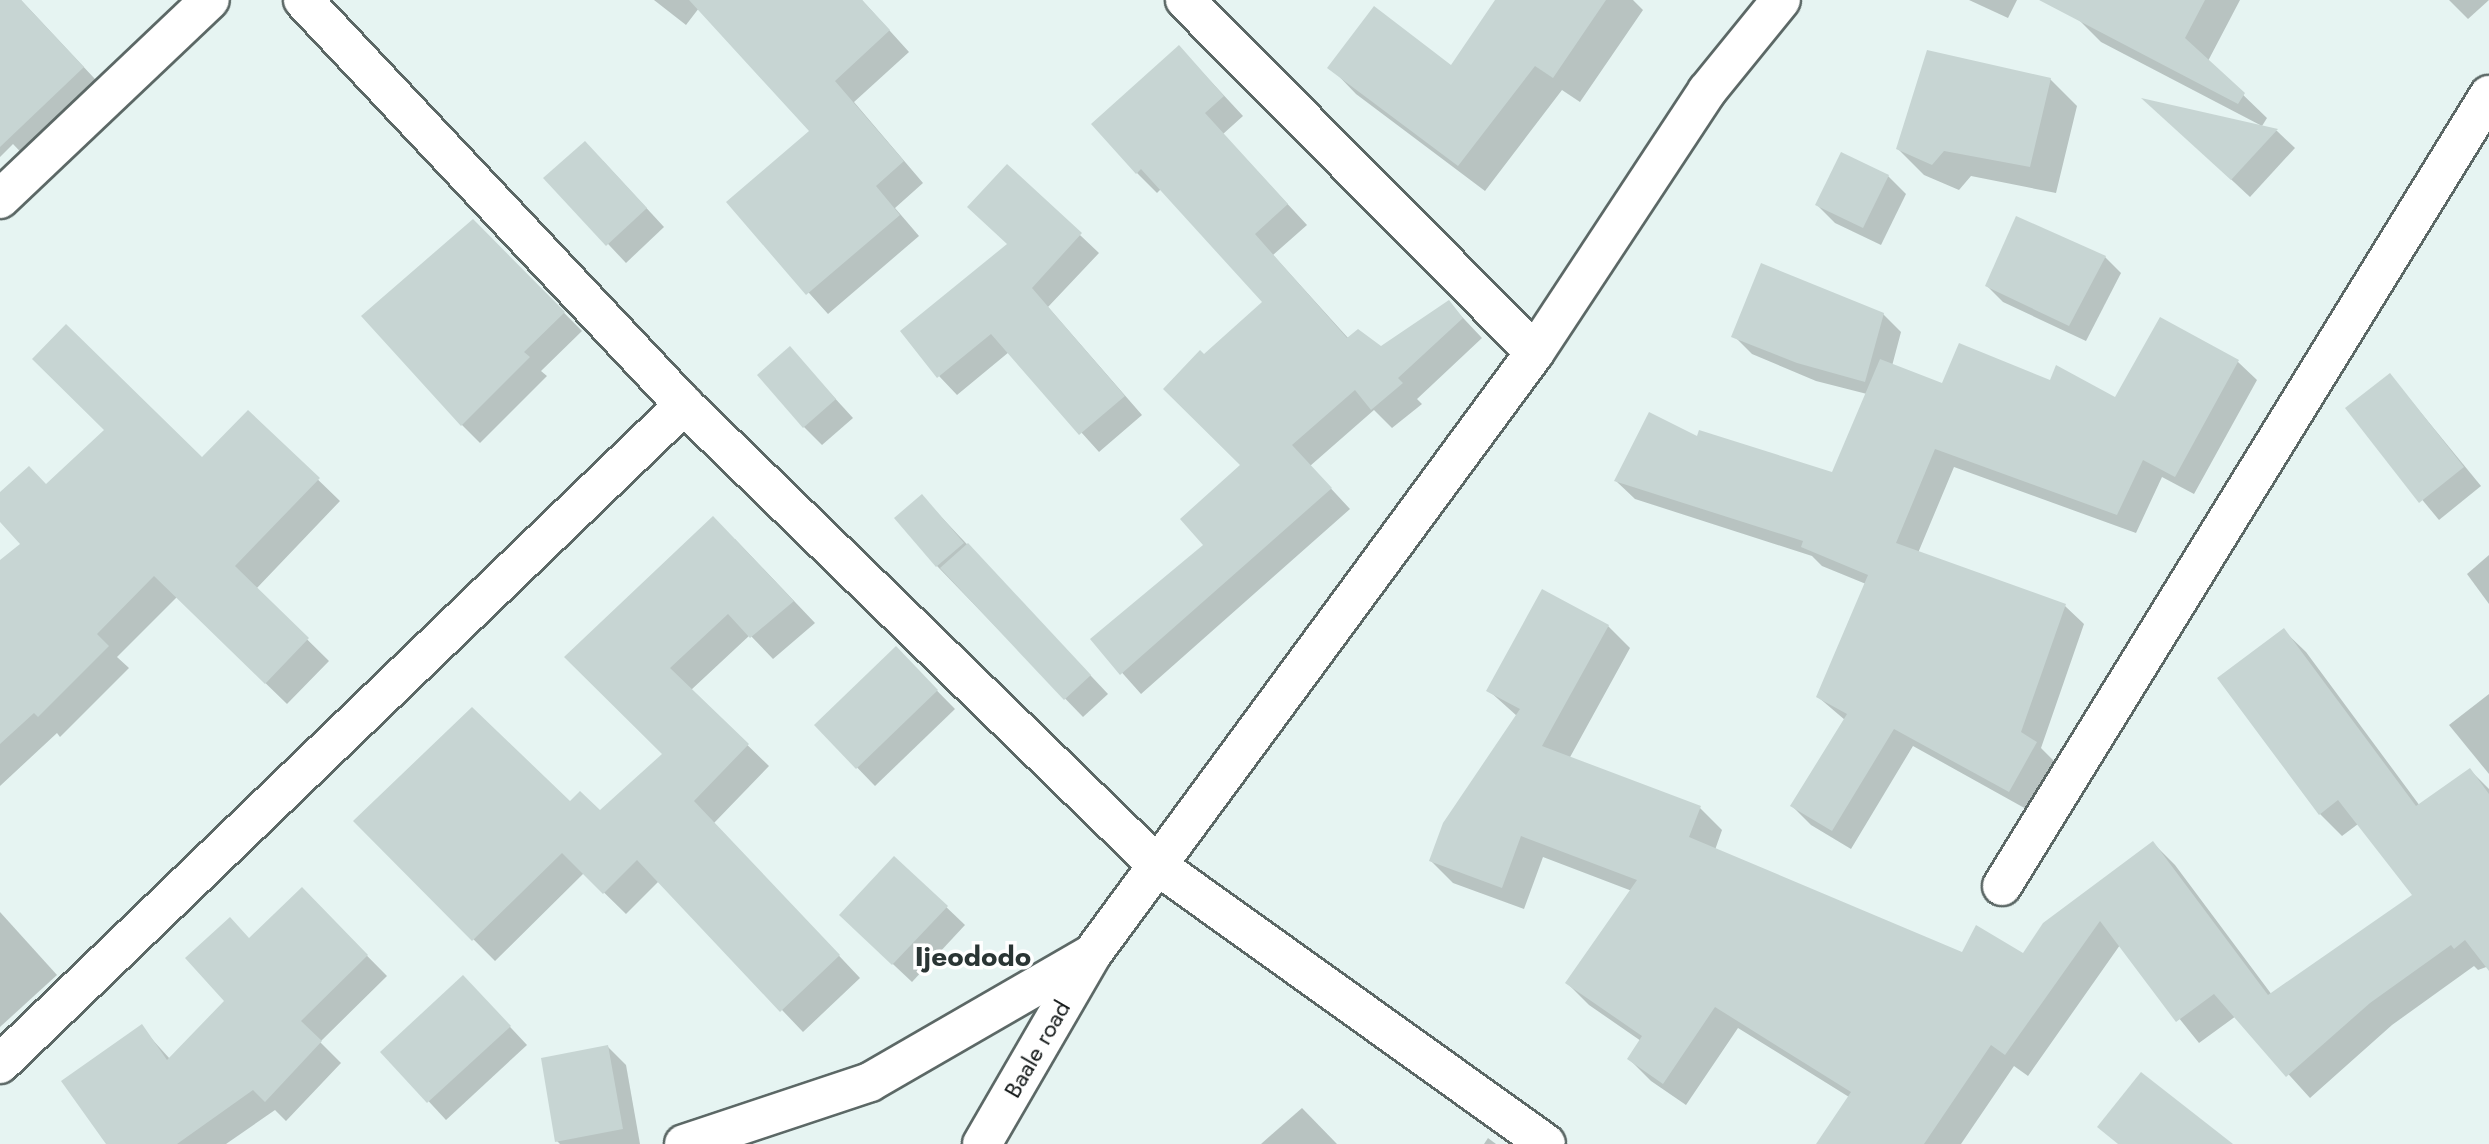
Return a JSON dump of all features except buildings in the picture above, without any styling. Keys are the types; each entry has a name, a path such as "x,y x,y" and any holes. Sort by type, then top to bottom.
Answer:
{"street":[{"path":"0,199 210,0"},
{"path":"303,0 684,405 1158,866 1546,1144"},
{"path":"1185,0 1535,352"},
{"name":"Baale road","path":"982,1144 1092,954 1535,352 1707,91 1782,0"},
{"path":"2002,886 2489,95"},
{"path":"0,1064 684,405"},
{"path":"684,1144 870,1082 1092,954"}],"district":[{"name":"Ijeododo","path":"973,957"}]}
